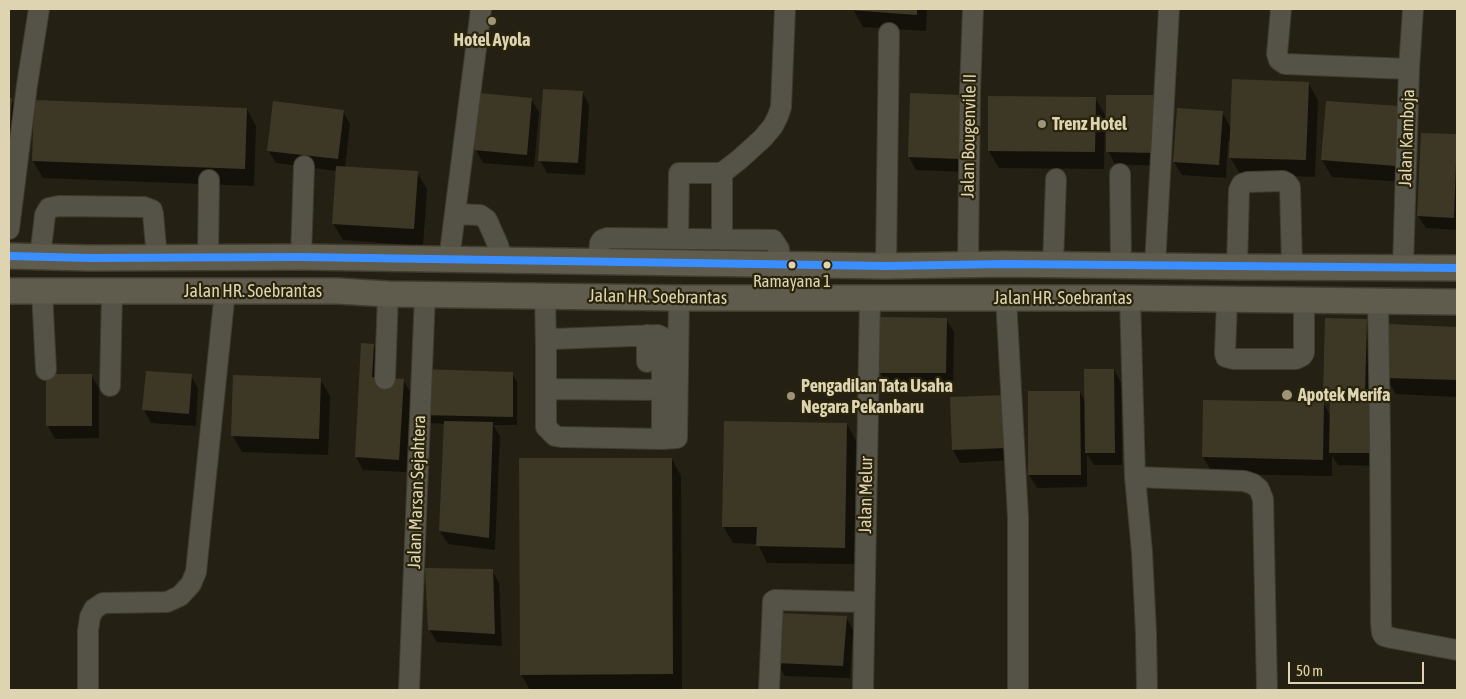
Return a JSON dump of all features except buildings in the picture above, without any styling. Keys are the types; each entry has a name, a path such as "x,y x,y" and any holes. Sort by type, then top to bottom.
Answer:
{"main road":[{"name":"Jalan HR. Soebrantas","path":"9,256 90,258 301,257 886,266 968,264 1457,268"},
{"path":"90,258 100,291"},
{"name":"Jalan HR. Soebrantas","path":"9,291 338,291 388,294 679,298 1130,298 1457,302"}],"street":[{"path":"9,229 39,9"},
{"path":"449,260 481,9"},
{"path":"678,239 679,173 722,173 762,138 773,126 778,116 781,107 785,9"},
{"name":"Jalan Bougenvile II","path":"968,264 973,9"},
{"path":"1155,265 1169,9"},
{"path":"1281,9 1277,54 1279,60 1285,64 1409,69"},
{"name":"Jalan Kamboja","path":"1403,267 1409,69 1413,9"},
{"path":"886,266 889,34"},
{"path":"301,257 304,166"},
{"path":"722,173 722,239"},
{"path":"1120,174 1121,266"},
{"path":"1053,265 1056,179"},
{"path":"208,258 209,180"},
{"path":"1237,267 1239,190 1242,184 1248,182 1283,181 1290,187 1292,267"},
{"path":"40,257 45,215 49,208 59,206 144,207 152,210 157,258"},
{"path":"455,214 480,215 487,220 503,261"},
{"path":"598,262 600,243 607,238 722,239 773,240 779,249 780,265"},
{"path":"42,291 46,370"},
{"path":"100,291 110,386"},
{"path":"88,690 88,630 90,617 94,609 103,604 167,602 180,596 192,584 196,572 225,291"},
{"path":"385,379 388,294"},
{"name":"Jalan Marsan Sejahtera","path":"409,690 425,294"},
{"path":"545,296 546,427 555,436 561,437 662,439 677,438 679,298"},
{"path":"1006,298 1018,517 1018,690"},
{"path":"1130,298 1135,477 1142,552 1147,690"},
{"name":"Jalan Melur","path":"863,690 870,299"},
{"path":"1227,300 1225,354 1229,358 1296,359 1304,353 1304,300"},
{"path":"1378,301 1380,623 1382,633 1384,636 1392,638 1457,650"},
{"path":"546,345 552,339 647,335 662,337 662,439"},
{"path":"647,335 647,362"},
{"path":"546,389 662,390"},
{"path":"1135,477 1244,481 1253,484 1259,489 1263,499 1267,690"},
{"path":"769,690 772,601 864,602"}],"transit line":[{"path":"9,256 90,258 301,257 886,266 1005,264 1457,268"}],"place":[{"name":"Hotel Ayola","path":"492,21"},
{"name":"Trenz Hotel","path":"1042,124"},
{"name":"Ramayana 1","path":"792,265"},
{"name":"Apotek Merifa","path":"1287,395"},
{"name":"Pengadilan Tata Usaha Negara Pekanbaru","path":"791,396"}]}
